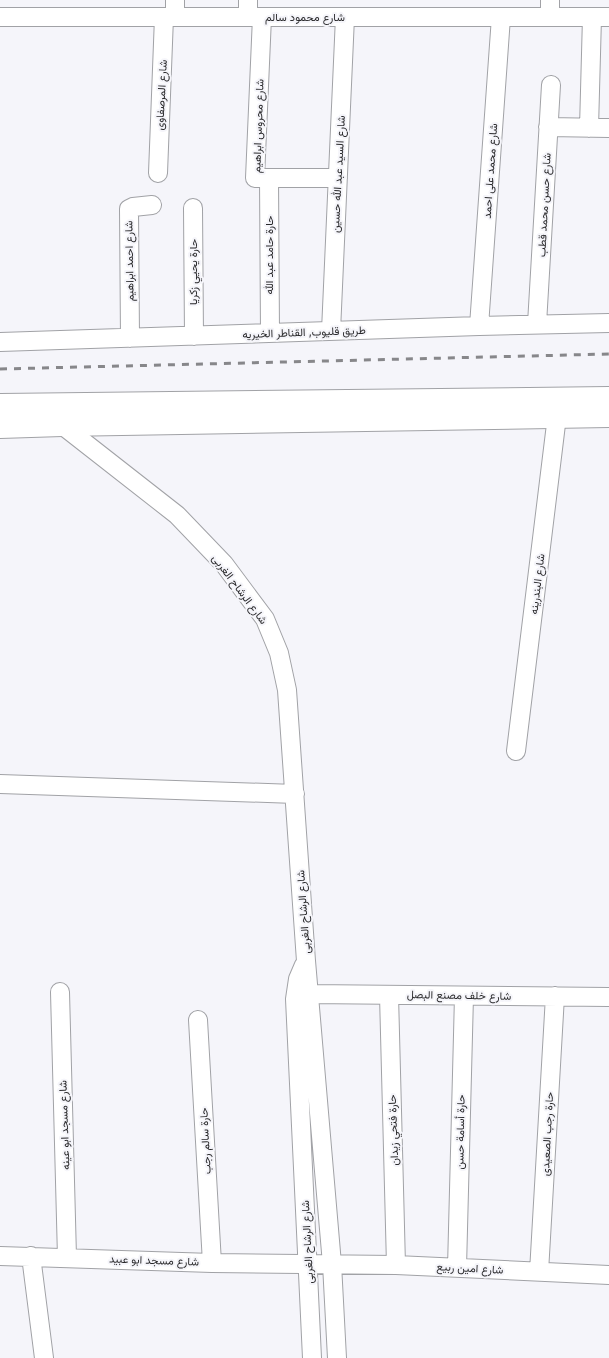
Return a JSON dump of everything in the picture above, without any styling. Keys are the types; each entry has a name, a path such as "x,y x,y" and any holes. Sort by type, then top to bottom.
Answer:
{"main road":[{"path":"0,405 609,398"},
{"path":"0,427 609,416"}],"street":[{"name":"شارع محمود سالم","path":"0,17 171,11 252,11 345,17 501,17 550,9 601,17"},
{"name":"شارع المرصفاوى","path":"158,173 171,11"},
{"name":"شارع محروس ابراهيم","path":"252,11 254,178 338,178"},
{"name":"شارع السيد عبد الله حسين","path":"331,331 345,17"},
{"name":"شارع محمد على احمد","path":"479,326 501,17"},
{"path":"589,128 601,17"},
{"name":"شارع حسن محمد قطب","path":"537,324 551,85"},
{"path":"548,127 609,128"},
{"name":"حارة حامد عبد الله","path":"269,178 270,333"},
{"name":"شارع احمد ابراهيم","path":"130,338 129,209 132,207 152,206"},
{"name":"حارة يحيي زكريا","path":"193,208 194,336"},
{"name":"طريق قليوب, القناطر الخيريه","path":"0,342 537,324 609,323"},
{"path":"58,404 62,425"},
{"name":"شارع البندرينه","path":"516,751 557,416"},
{"name":"شارع الرشاح الغربى","path":"62,425 177,515 224,564 265,619 279,653 287,690 306,961 332,1264 337,1358"},
{"path":"0,784 295,794"},
{"name":"شارع الرشاح الغربى","path":"306,961 298,979 295,999 312,1358"},
{"name":"شارع مسجد ابو عينه","path":"60,992 67,1257"},
{"name":"شارع خلف مصنع البصل","path":"309,994 609,997"},
{"name":"حارة فتحي زيدان","path":"389,995 396,1265"},
{"name":"حارة أسامة حسن","path":"457,1268 464,996"},
{"name":"حارة رجب الصعيدى","path":"539,1272 555,996"},
{"name":"حارة سالم رجب","path":"198,1020 212,1263"},
{"name":"شارع مسجد ابو عبيد","path":"0,1256 67,1257 212,1263 332,1264"},
{"path":"31,1256 44,1358"},
{"name":"شارع امين ربيع","path":"332,1264 396,1265 609,1275"},
{"path":"311,1333 336,1333"}],"railway":[{"path":"0,369 609,354"}]}
